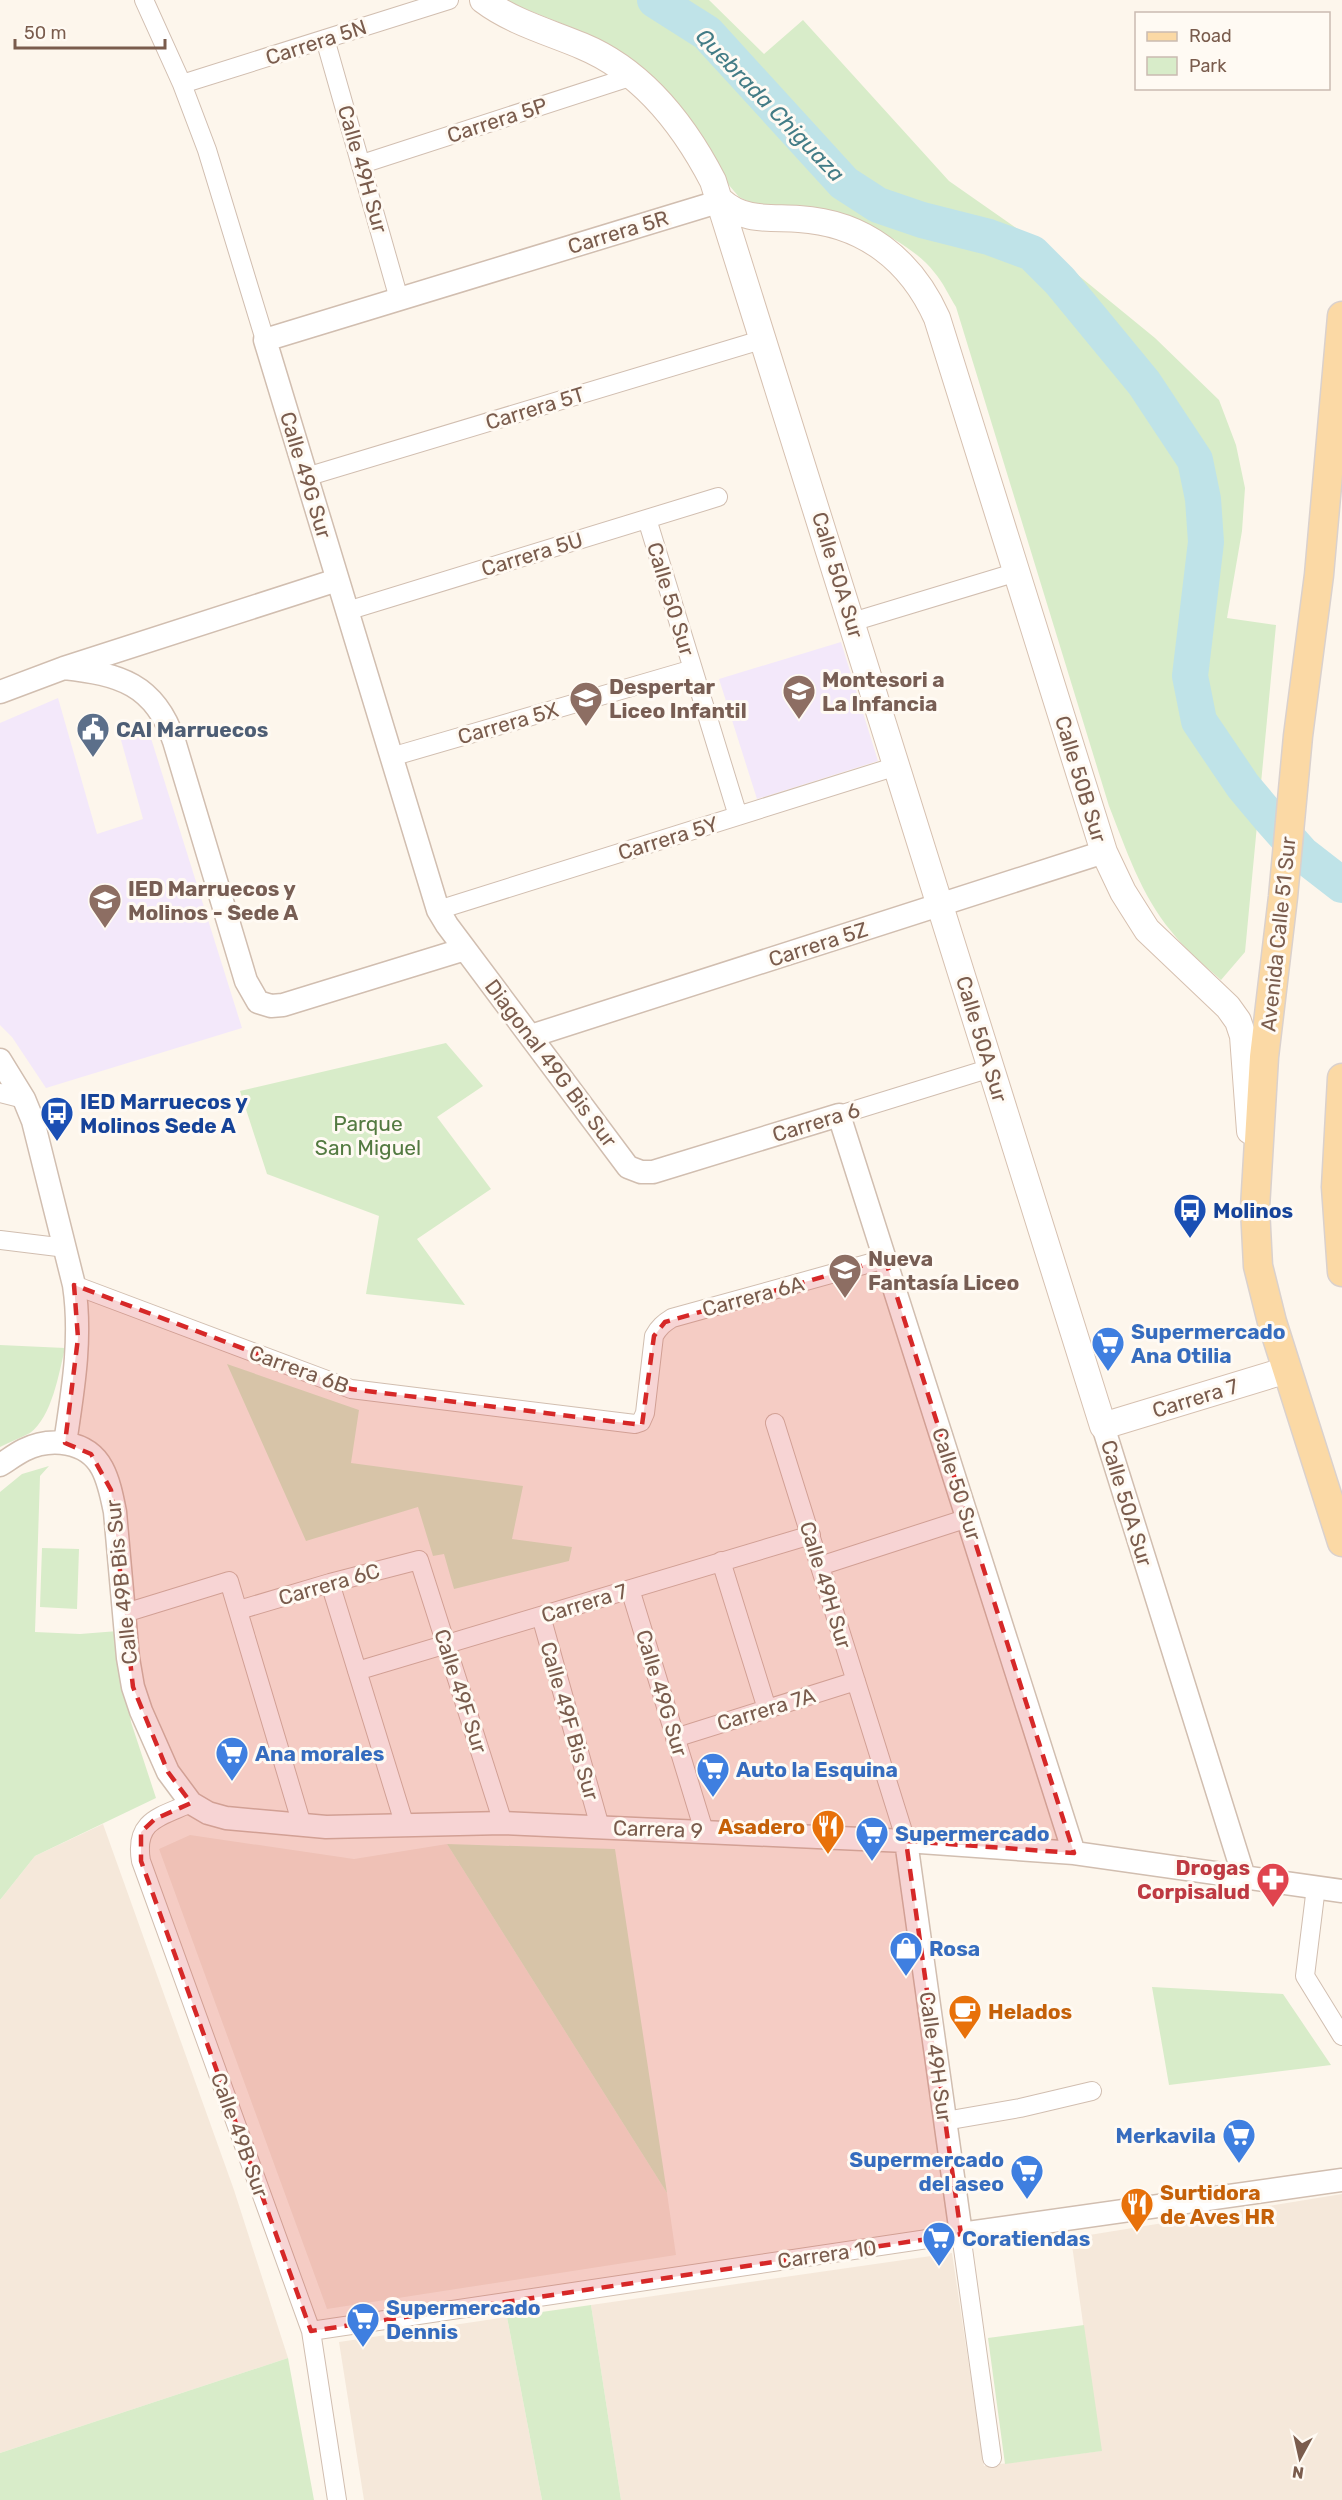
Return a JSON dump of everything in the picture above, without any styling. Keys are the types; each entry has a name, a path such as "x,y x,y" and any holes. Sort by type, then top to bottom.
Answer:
{"main road":[{"name":"Calle 50A Sur","path":"483,0 508,16 603,56 633,76 687,136 707,169 721,201 1103,1426"},
{"name":"Calle 50B Sur","path":"721,201 747,216 818,220 835,224 885,249 904,265 919,283 937,318 1104,852 1123,892 1147,930 1228,1007 1241,1027 1255,1208"},
{"name":"Avenida Calle 51 Sur","path":"1342,316 1320,563 1298,736 1283,897 1264,1057 1255,1208 1258,1266 1272,1322 1342,1542"},
{"path":"1342,1078 1336,1187 1342,1272"},
{"name":"Carrera 7","path":"1103,1426 1287,1370"}],"street":[{"name":"Calle 49G Sur","path":"144,0 182,84 207,150 438,910 465,949"},
{"name":"Carrera 5N","path":"182,84 449,0"},
{"name":"Calle 49H Sur","path":"325,39 399,299"},
{"name":"Carrera 5P","path":"362,164 633,76"},
{"name":"Carrera 5R","path":"264,340 721,201"},
{"name":"Carrera 5T","path":"306,477 764,339"},
{"name":"Carrera 5U","path":"347,611 718,497"},
{"name":"Calle 50 Sur","path":"647,519 738,816"},
{"path":"852,622 1017,572"},
{"path":"0,692 64,668 338,580"},
{"path":"64,668 118,677 149,696 159,708 174,741 246,981 251,994 258,1002 271,1006 283,1005 465,949"},
{"name":"Carrera 5X","path":"391,757 693,669"},
{"name":"Carrera 5Y","path":"438,910 897,766"},
{"name":"Carrera 5Z","path":"531,1036 1104,852"},
{"name":"Diagonal 49G Bis Sur","path":"465,949 628,1167 640,1172"},
{"path":"0,1060 24,1099 33,1121 66,1248 78,1309 78,1338 65,1443 50,1442 25,1449 0,1465"},
{"name":"Carrera 6","path":"640,1172 652,1172 992,1068"},
{"path":"0,1093 24,1099"},
{"name":"Calle 50 Sur","path":"839,1115 1074,1853"},
{"path":"0,1240 66,1248"},
{"name":"Carrera 6A","path":"641,1422 645,1413 654,1336 658,1328 672,1318 885,1259"},
{"name":"Carrera 6B","path":"74,1285 351,1389 630,1424 641,1422"},
{"name":"Calle 49H Sur","path":"775,1423 906,1841 992,2458"},
{"name":"Calle 50A Sur","path":"1103,1426 1244,1877"},
{"name":"Calle 49B Bis Sur","path":"65,1443 79,1446 91,1454 102,1467 111,1490 116,1512 128,1658 133,1687 168,1772 191,1803"},
{"path":"820,1566 968,1518"},
{"name":"Carrera 7","path":"357,1671 811,1535"},
{"name":"Carrera 6C","path":"239,1610 419,1560"},
{"name":"Calle 49F Sur","path":"419,1560 503,1823"},
{"path":"721,1562 767,1709"},
{"path":"124,1613 229,1581 302,1825"},
{"path":"330,1583 405,1826"},
{"name":"Calle 49G Sur","path":"630,1589 704,1831"},
{"name":"Calle 49F Bis Sur","path":"541,1616 600,1827"},
{"name":"Carrera 7A","path":"675,1737 856,1681"},
{"name":"Carrera 9","path":"191,1803 208,1814 226,1818 302,1825 355,1828 503,1823 906,1841 1074,1853 1342,1891"},
{"name":"Calle 49B Sur","path":"191,1803 155,1819 141,1833 138,1846 141,1861 311,2331 337,2500"},
{"path":"1316,1887 1305,1976 1342,2036"},
{"path":"945,2121 1020,2108 1092,2091"},
{"name":"Carrera 10","path":"311,2331 1342,2180"}],"highlighted area":[{"path":"885,1259 1074,1853 906,1841 961,2234 311,2331 141,1861 141,1832 155,1819 191,1803 168,1772 133,1687 111,1490 91,1454 65,1443 78,1338 74,1285 351,1389 642,1425 654,1336 665,1322"}],"shaded area":[{"name":"Montesori a La Infancia","path":"841,642 878,761 757,799 719,679"},
{"name":"IED Marruecos y Molinos - Sede A","path":"58,698 97,834 143,819 121,740 149,732 242,1028 46,1088 12,1037 0,1025 0,723"},
{"path":"103,1824 234,2190 288,2358 0,2453 0,1900 35,1856"},
{"path":"190,1835 354,1859 447,1844 667,2193 676,2255 327,2309 159,1849"},
{"path":"1342,2194 1342,2500 621,2500 591,2305 952,2253 984,2466 1101,2451 1071,2238"},
{"path":"507,2317 542,2500 364,2500 339,2342"}],"green space":[{"path":"503,0 709,0 764,54 803,20 949,181 1045,248 1155,338 1219,400 1236,445 1245,488 1242,531 1227,618 1276,625 1245,952 1221,980 1182,944 1160,917 1128,855 1109,806 956,307 937,276 924,261 894,239 857,221 821,209 806,206 763,205 739,197 618,53 573,28"},
{"name":"Parque San Miguel","path":"446,1043 483,1086 437,1117 491,1189 417,1239 465,1305 366,1294 379,1216 267,1174 240,1091"},
{"path":"0,1345 65,1348 54,1394 38,1426 30,1433 0,1447"},
{"path":"227,1364 359,1410 351,1463 523,1486 512,1539 572,1547 569,1561 454,1589 444,1554 433,1556 418,1507 306,1541"},
{"path":"49,1466 40,1476 35,1632 80,1634 118,1631 131,1722 156,1798 35,1856 0,1900 0,1492 22,1474"},
{"path":"42,1548 79,1549 77,1609 40,1607"},
{"path":"447,1844 615,1849 667,2193"},
{"path":"1152,1987 1283,1994 1331,2065 1169,2085"},
{"path":"591,2305 621,2500 542,2500 507,2317"},
{"path":"1084,2325 1102,2451 1005,2464 988,2338"},
{"path":"288,2358 314,2500 0,2500 0,2453"}],"waterway":[{"name":"Quebrada Chiguaza","path":"655,0 707,33 844,183 878,205 922,220 989,237 1032,253 1060,281 1144,383 1195,460 1203,499 1206,542 1190,676 1199,721 1243,786 1269,817 1302,854 1342,885"}],"place":[{"name":"Montesori a La Infancia","path":"799,720"},
{"name":"Despertar Liceo Infantil","path":"586,727"},
{"name":"CAI Marruecos","path":"93,758"},
{"name":"IED Marruecos y Molinos - Sede A","path":"105,929"},
{"name":"IED Marruecos y Molinos Sede A","path":"57,1142"},
{"name":"Molinos","path":"1190,1239"},
{"name":"Nueva Fantasía Liceo","path":"845,1299"},
{"name":"Supermercado Ana Otilia","path":"1108,1372"},
{"name":"Ana morales","path":"232,1782"},
{"name":"Auto la Esquina","path":"713,1798"},
{"name":"Asadero","path":"828,1855"},
{"name":"Supermercado","path":"872,1862"},
{"name":"Drogas Corpisalud","path":"1273,1908"},
{"name":"Rosa","path":"906,1977"},
{"name":"Helados","path":"965,2040"},
{"name":"Merkavila","path":"1239,2164"},
{"name":"Supermercado del aseo","path":"1027,2200"},
{"name":"Surtidora de Aves HR","path":"1137,2233"},
{"name":"Coratiendas","path":"939,2267"},
{"name":"Supermercado Dennis","path":"363,2348"}]}
